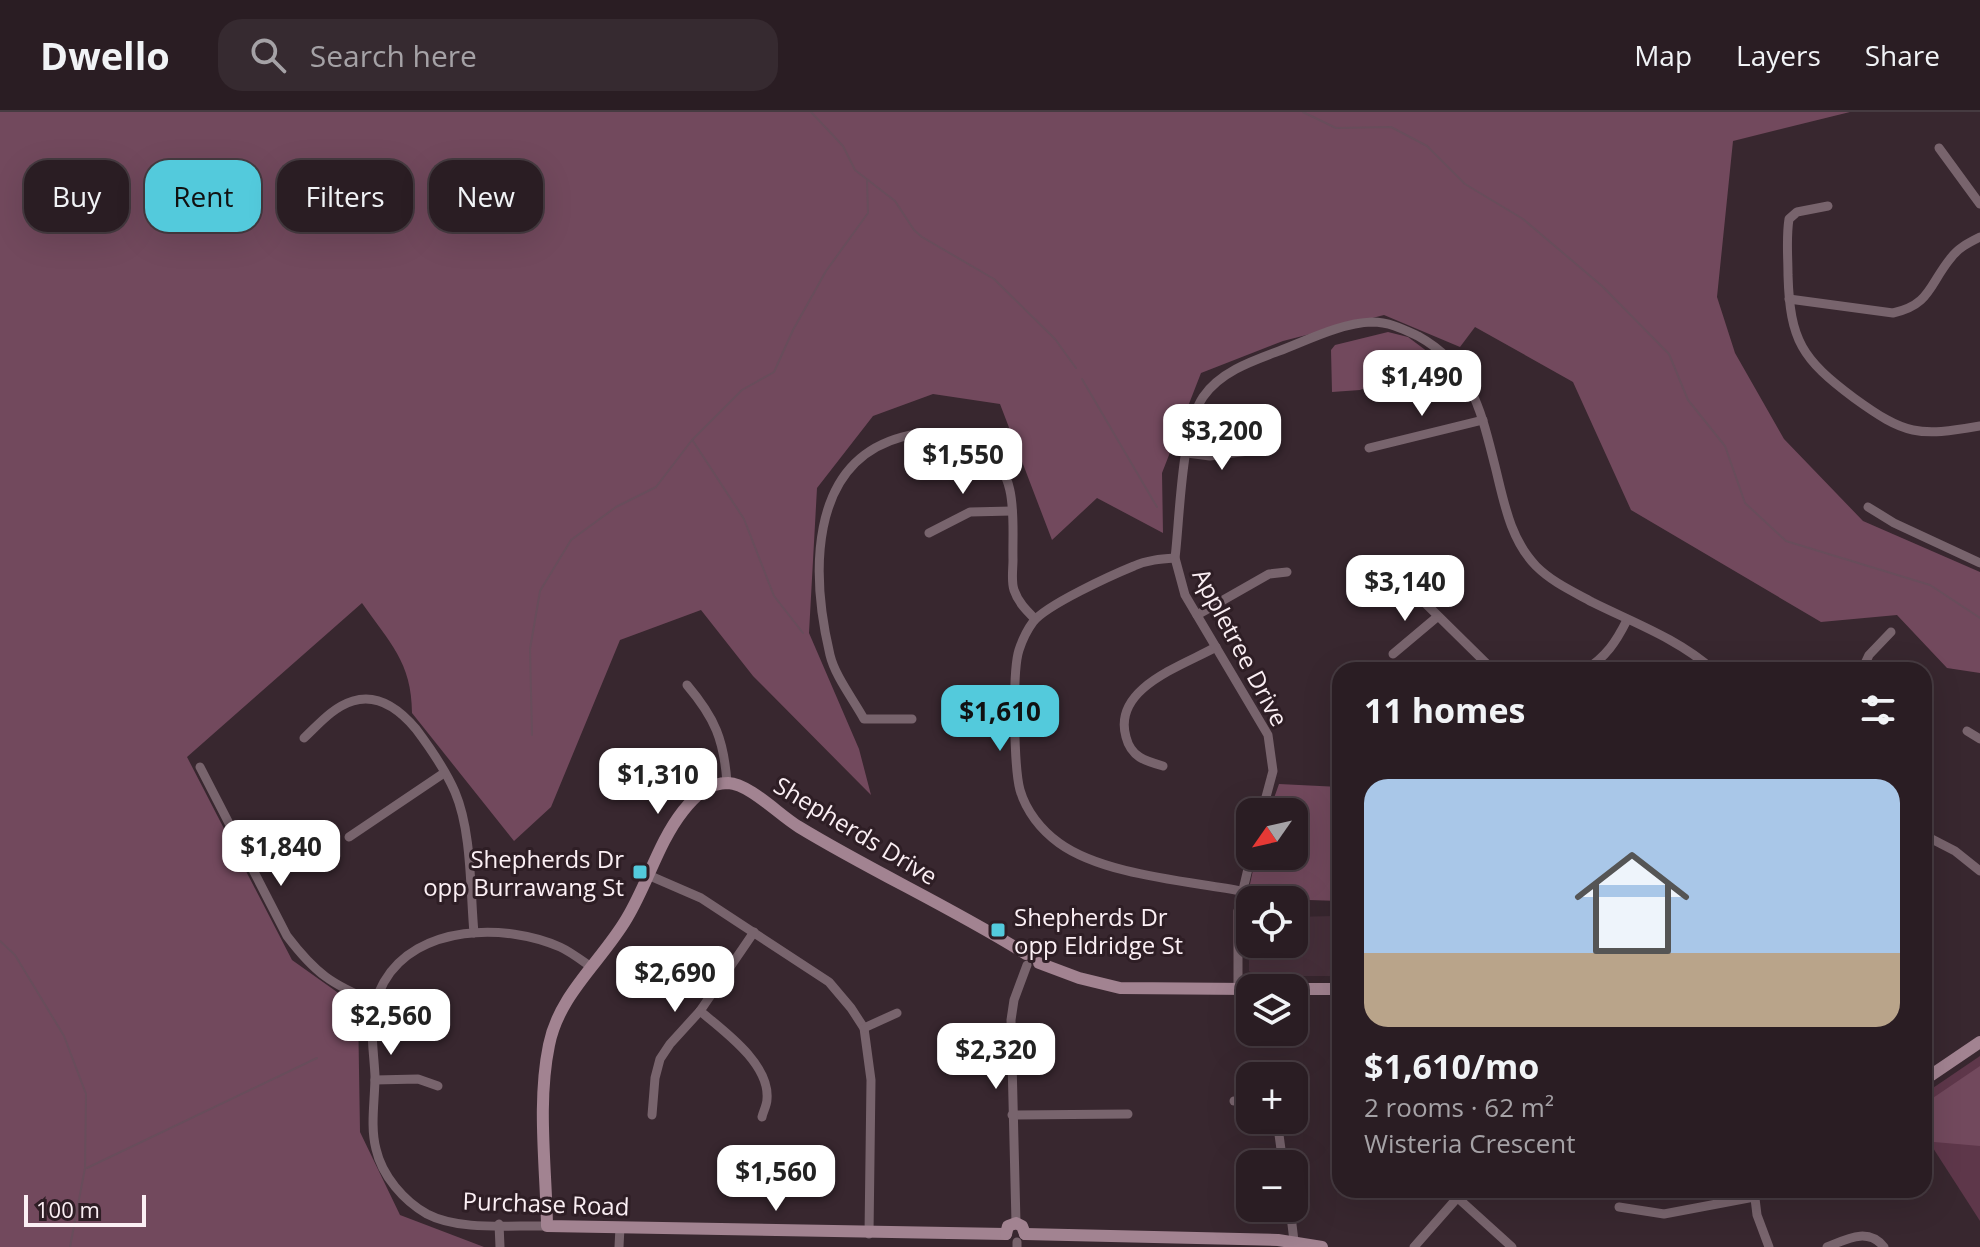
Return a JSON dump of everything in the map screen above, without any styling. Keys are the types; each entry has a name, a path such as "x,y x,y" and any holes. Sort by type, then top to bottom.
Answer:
{"main road":[{"path":"547,1226 544,1092 548,1046 561,1009 627,919 684,809 705,789 727,783"},
{"name":"Shepherds Drive","path":"727,783 752,792 807,832 882,876 978,925 1031,961 1120,988 1236,989"},
{"path":"1308,989 1332,989"},
{"path":"1932,1075 1980,1042"},
{"path":"1020,1241 1022,1226 1016,1223 1008,1226 1006,1234 1011,1242 1294,1241 1322,1247"},
{"name":"Purchase Road","path":"547,1226 1006,1234"}],"street":[{"path":"1939,148 1980,204"},
{"path":"1828,206 1797,212 1789,219 1790,318 1807,356 1824,376 1902,429 1933,433 1980,426"},
{"path":"1789,299 1893,313 1909,309 1928,294 1951,257 1980,237"},
{"name":"Appletree Drive","path":"1266,798 1273,771 1268,735 1182,587 1175,558 1187,453 1197,409 1203,397 1226,375 1251,361 1325,334 1369,322 1387,323 1435,346 1466,379 1483,420 1505,507 1522,548 1547,576 1564,588 1682,646 1703,662"},
{"path":"1369,448 1483,420"},
{"path":"912,719 864,719 830,658 820,614 822,525 838,486 868,454 894,439 918,433 952,434 982,448 1003,469 1009,482 1013,588 1021,604 1035,619"},
{"path":"1187,453 1210,456 1256,450"},
{"path":"1868,507 1894,523 1980,563"},
{"path":"929,533 970,512 1012,511"},
{"path":"1175,558 1135,565 1050,608 1035,619 1019,650 1016,670 1017,774 1021,792 1037,822 1060,844 1105,865 1236,890"},
{"path":"1401,561 1413,585 1437,617 1485,662"},
{"path":"1197,615 1269,574 1287,572"},
{"path":"1393,654 1437,617"},
{"path":"1596,662 1610,650 1627,620"},
{"path":"1866,662 1891,632"},
{"path":"1163,766 1141,759 1129,747 1124,729 1125,712 1132,696 1216,647"},
{"path":"687,685 704,705 721,738 727,783"},
{"path":"304,738 342,706 356,700 374,699 399,710 406,717 436,755 456,794 465,835 474,933"},
{"path":"1967,731 1980,739"},
{"path":"200,767 287,936 305,960 327,980 375,1002 384,981 408,955 451,936 474,933 527,936 562,947 591,967"},
{"path":"349,837 444,773"},
{"path":"1932,839 1979,867"},
{"path":"648,875 701,898 829,982 864,1028 871,1080 869,1234"},
{"path":"652,1115 660,1059 700,1011 754,932"},
{"path":"1016,1223 1011,1020 1014,1000 1031,961"},
{"name":"Purchase Road","path":"375,1002 376,1149 395,1186 428,1214 447,1221 547,1226"},
{"path":"700,1011 740,1044 754,1062 765,1082 767,1099 762,1117"},
{"path":"864,1028 897,1013"},
{"path":"375,1080 418,1079 438,1086"},
{"path":"1012,1115 1128,1114"},
{"path":"1414,1247 1451,1198"},
{"path":"1458,1198 1512,1247"},
{"path":"1619,1207 1664,1214 1736,1198"},
{"path":"1755,1198 1769,1247"},
{"path":"1292,1222 1294,1241"},
{"path":"499,1224 500,1247"},
{"path":"619,1247 620,1227"},
{"path":"1827,1247 1858,1235 1869,1236 1884,1247"}],"shaded area":[{"path":"0,112 1850,112 1733,141 1717,297 1735,353 1784,439 1863,521 1980,572 1980,673 1947,668 1897,615 1821,622 1631,510 1573,382 1475,327 1460,347 1384,315 1283,341 1201,373 1162,473 1163,533 1097,498 1052,540 1000,404 933,394 873,416 817,488 809,633 859,749 871,795 753,676 701,610 620,640 551,807 514,841 412,713 411,695 403,666 390,641 362,603 187,757 292,960 358,1007 360,1132 400,1215 484,1247 0,1247"},
{"path":"1388,332 1408,337 1452,370 1443,380 1427,365 1413,363 1386,373 1377,383 1360,390 1332,392 1331,350 1335,345"},
{"path":"1279,784 1332,787 1332,901 1308,900 1308,886 1250,886 1253,870 1308,870 1308,798 1274,798"},
{"path":"1332,916 1332,976 1253,974 1249,971 1249,958 1308,958 1308,917"},
{"path":"1980,1056 1980,1221 1932,1146 1932,1089"},
{"path":"1980,1066 1980,1146 1934,1142 1932,1099"}],"waterway":[{"path":"811,112 843,146 855,170 895,201 914,230 994,279 1055,339 1076,368"},
{"path":"1303,112 1336,128 1391,127 1427,146 1465,184 1523,219 1602,286 1669,354 1688,400 1725,446 1745,503 1786,541 1930,585 1980,618"},
{"path":"532,735 530,649 540,591 571,540 616,507 656,487 692,440 742,390 774,372 826,271 868,213 867,181"},
{"path":"1082,379 1157,507"},
{"path":"693,441 744,519 774,596 803,633"},
{"path":"0,941 15,955 64,1036 86,1094 85,1168 70,1247"},
{"path":"87,1168 317,1058"}],"place":[{"name":"Shepherds Dr opp Burrawang St","path":"640,872"},
{"name":"Shepherds Dr opp Eldridge St","path":"998,930"}]}
